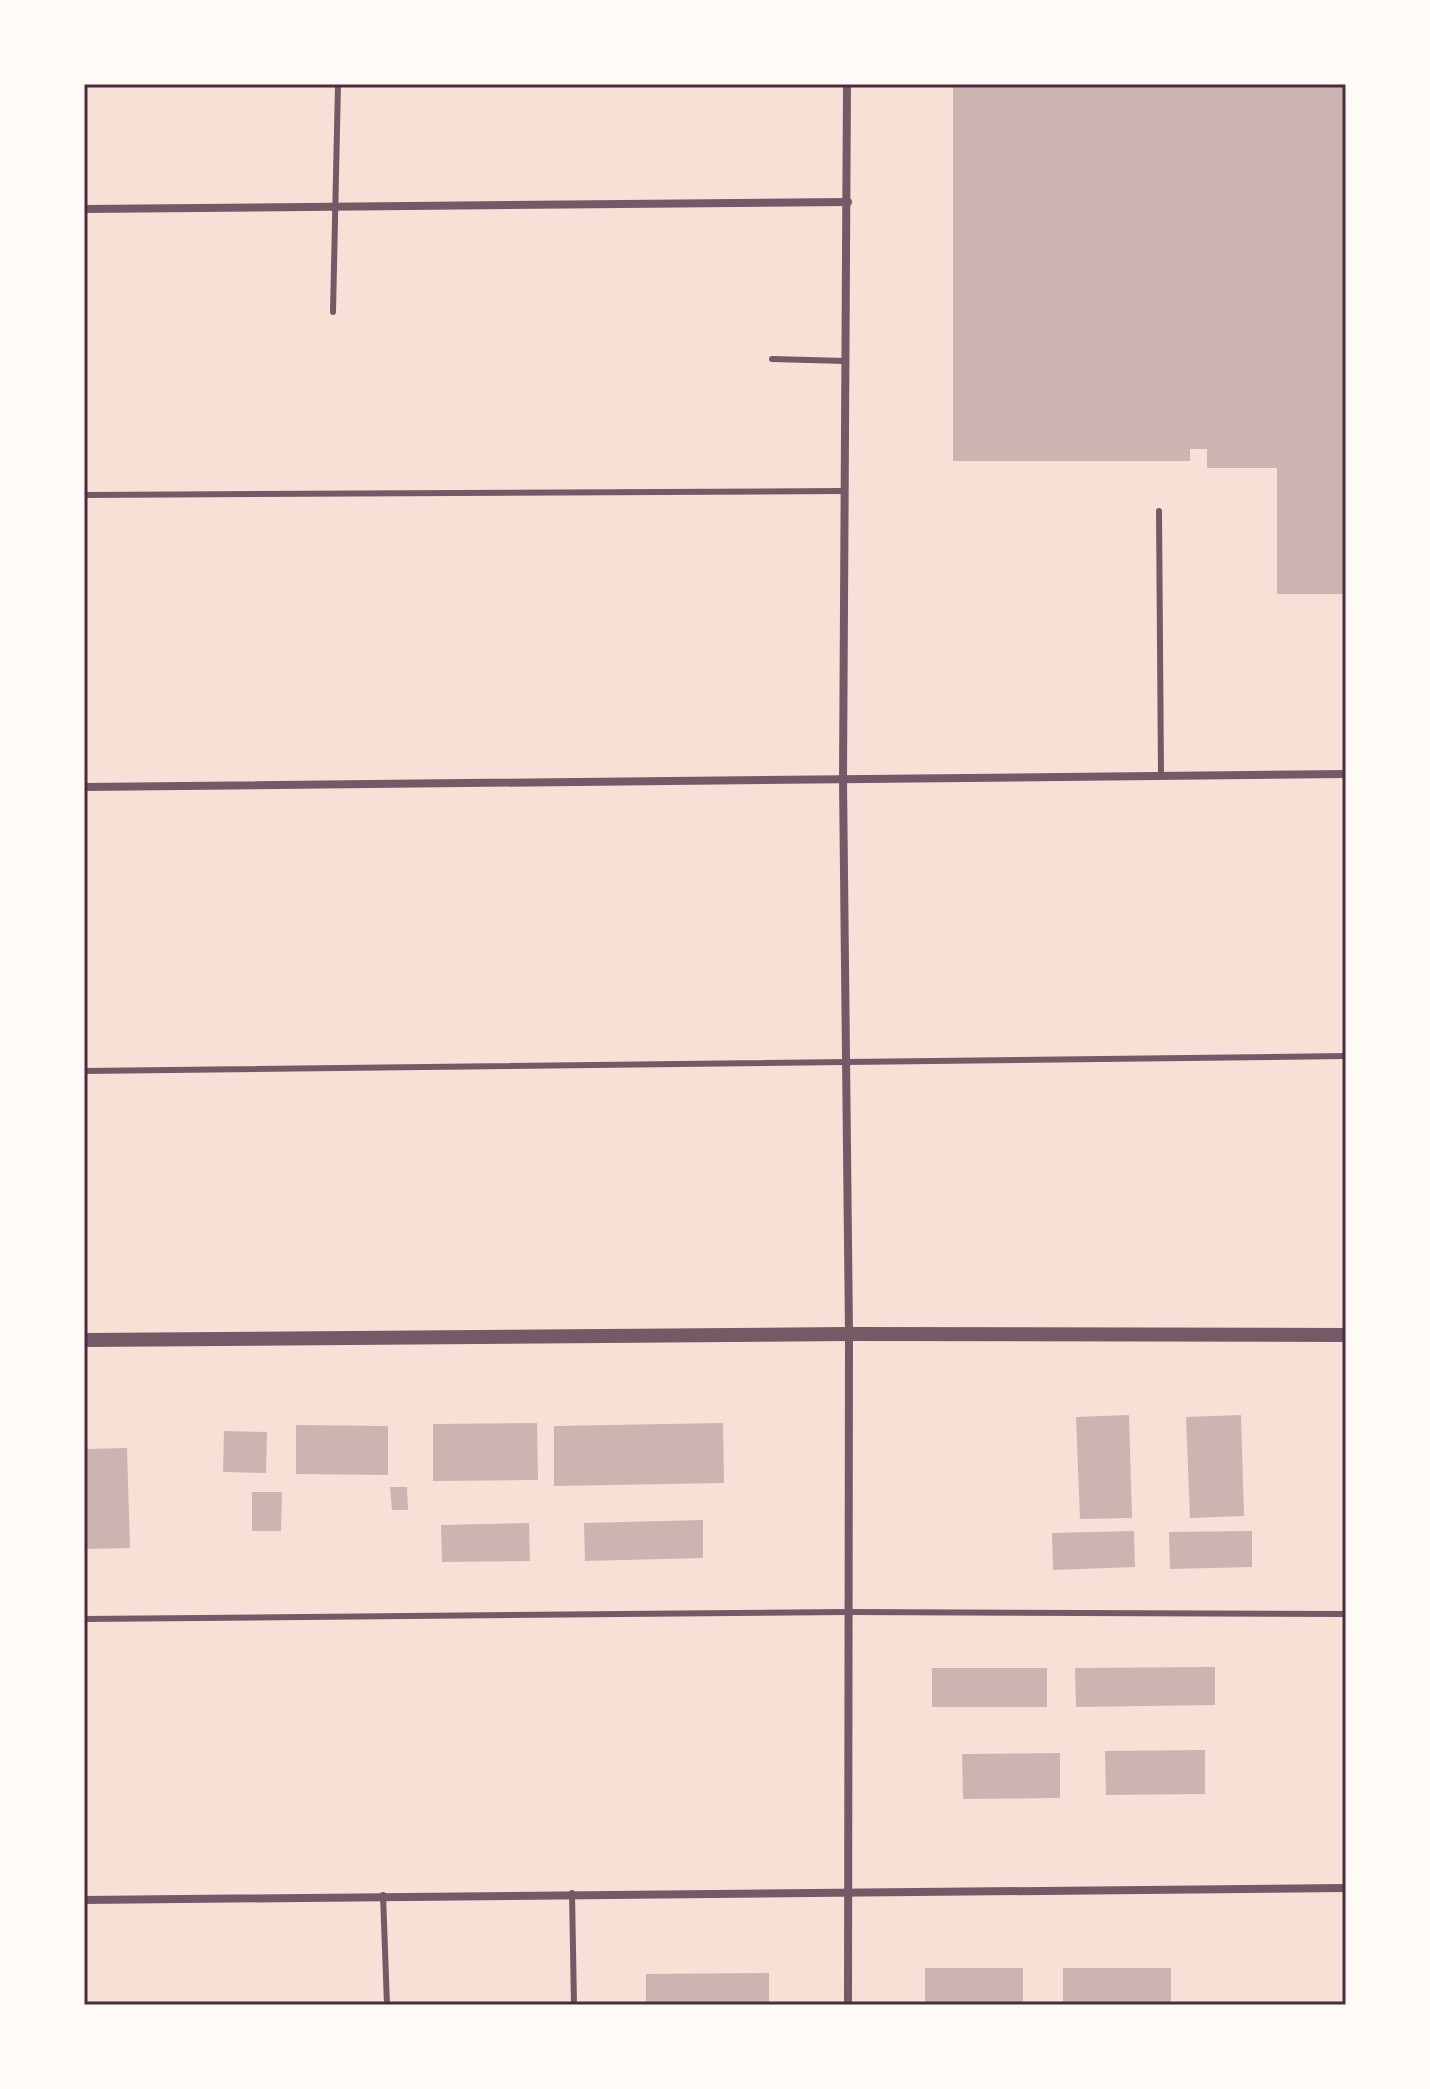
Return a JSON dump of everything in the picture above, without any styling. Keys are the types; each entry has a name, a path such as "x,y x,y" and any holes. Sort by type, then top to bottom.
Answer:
{"street":[{"path":"847,84 843,780 849,1334 848,2005"},
{"path":"84,209 848,202"},
{"path":"84,787 1346,774"},
{"path":"84,1340 849,1334 1346,1335"},
{"path":"84,1900 846,1890 1346,1888"}],"lane":[{"path":"333,312 338,206 338,84"},
{"path":"772,359 845,361"},
{"path":"84,495 843,491"},
{"path":"1159,511 1161,776"},
{"path":"84,1071 1346,1056"},
{"path":"84,1619 848,1612 1346,1614"},
{"path":"572,1893 574,2005"},
{"path":"383,1895 387,2005"}],"building":[{"path":"953,84 1346,84 1346,594 1277,594 1277,468 1207,468 1207,449 1190,449 1190,461 953,461"},
{"path":"1129,1415 1132,1518 1080,1519 1076,1417"},
{"path":"1241,1415 1244,1516 1190,1518 1186,1417"},
{"path":"537,1423 538,1480 433,1481 433,1424"},
{"path":"723,1423 724,1483 554,1486 554,1426"},
{"path":"296,1425 388,1426 388,1475 296,1474"},
{"path":"224,1431 267,1432 266,1473 223,1472"},
{"path":"127,1448 130,1548 84,1549 84,1449"},
{"path":"390,1487 407,1487 408,1510 392,1510"},
{"path":"252,1492 282,1492 281,1531 252,1531"},
{"path":"703,1520 703,1558 585,1561 584,1523"},
{"path":"529,1523 530,1561 442,1562 441,1525"},
{"path":"1134,1531 1135,1567 1053,1570 1052,1533"},
{"path":"1252,1531 1252,1567 1170,1569 1169,1532"},
{"path":"1215,1667 1215,1705 1076,1707 1075,1668"},
{"path":"932,1668 1047,1668 1047,1707 932,1707"},
{"path":"1205,1750 1205,1794 1106,1795 1105,1751"},
{"path":"1060,1753 1060,1798 963,1799 962,1754"},
{"path":"925,1968 1023,1968 1023,2005 925,2005"},
{"path":"1063,1968 1171,1968 1171,2005 1063,2005"},
{"path":"769,1973 769,2005 646,2005 646,1974"}]}
